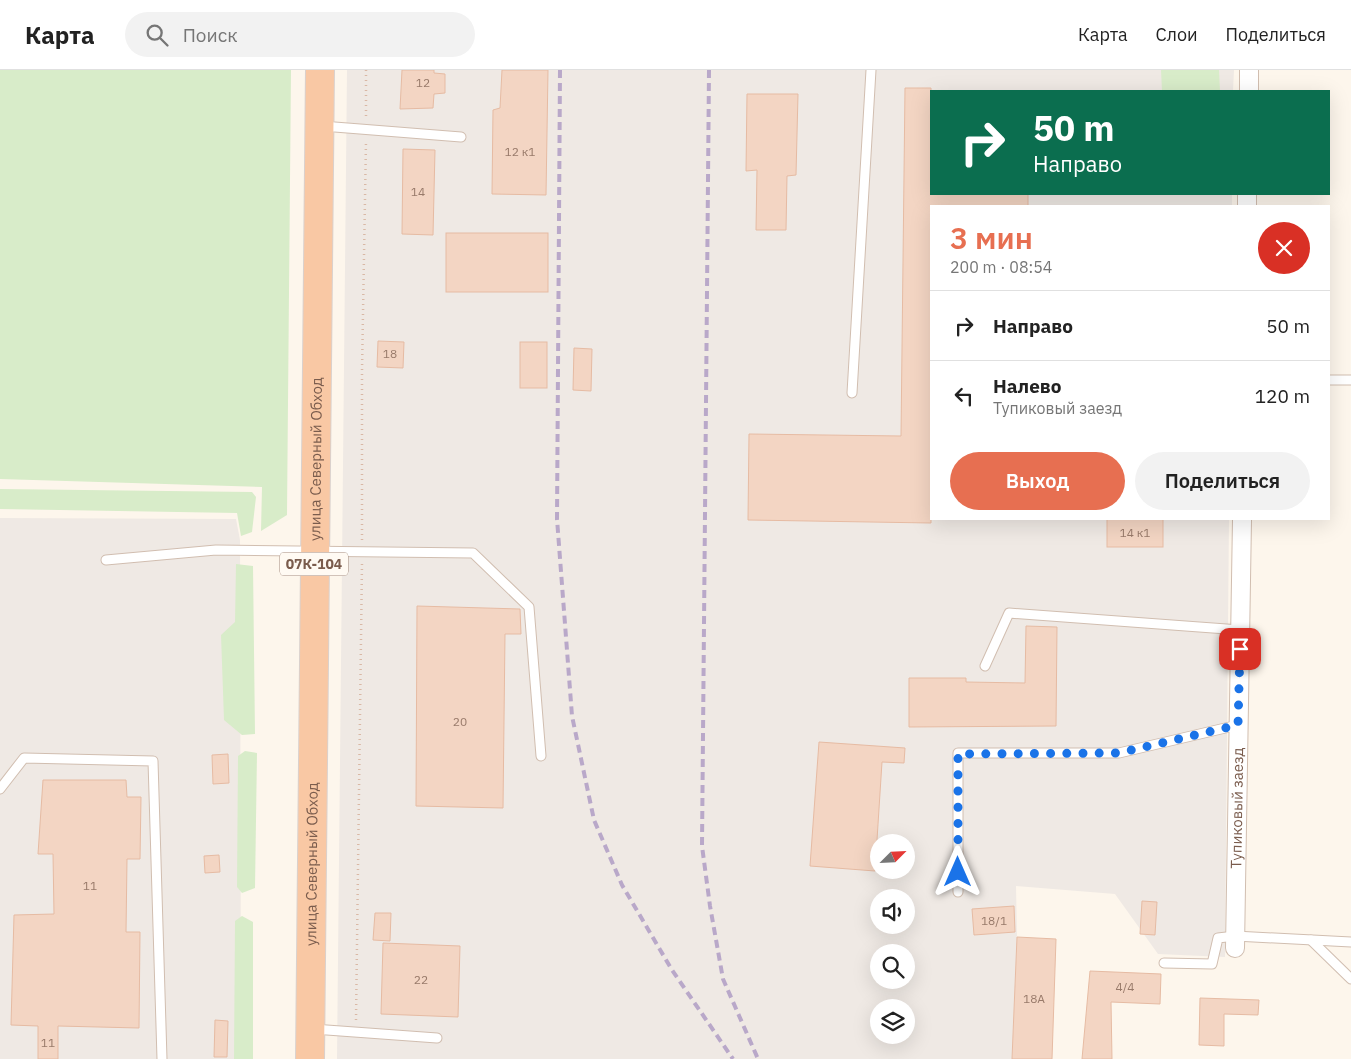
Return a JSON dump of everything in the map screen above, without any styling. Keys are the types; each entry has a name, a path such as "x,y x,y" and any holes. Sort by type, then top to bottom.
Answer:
{"highway":[{"name":"улица Северный Обход","path":"310,1059 320,70"}],"street":[{"path":"1249,70 1249,90"},
{"name":"Тупиковый заезд","path":"1235,942 1242,520"}],"lane":[{"path":"852,392 871,70"},
{"path":"319,125 462,137"},
{"path":"1330,380 1351,380"},
{"path":"106,560 216,550 314,553 473,553 528,607 541,756"},
{"path":"985,666 1009,614 1240,630"},
{"path":"958,892 958,754 1119,753 1238,725"},
{"path":"0,789 24,758 153,761 162,1059"},
{"path":"1164,963 1212,964 1218,938 1235,942 1311,940 1351,942"},
{"path":"1311,940 1351,979"},
{"path":"311,1029 437,1038"}],"shaded area":[{"path":"347,70 1234,70 1233,90 930,90 930,195 1232,195 1232,205 930,205 930,520 1229,520 1225,957 1158,954 1115,894 1016,886 1017,937 1012,1059 337,1059"},
{"path":"0,518 236,519 240,540 241,1059 0,1059"}],"green space":[{"path":"0,70 291,70 287,515 261,531 262,487 0,479"},
{"path":"1161,70 1219,70 1220,90 1162,90"},
{"path":"0,489 252,492 256,497 252,532 241,536 237,513 0,509"},
{"path":"236,564 253,566 255,734 242,735 224,720 221,635 235,622"},
{"path":"245,751 257,753 255,888 242,893 237,887 238,756"},
{"path":"242,916 253,922 253,1059 234,1059 235,921"}],"building":[{"path":"402,70 434,70 434,73 445,74 445,93 434,94 433,108 400,109"},
{"path":"502,70 548,70 546,195 492,194 493,110 500,108"},
{"path":"905,88 931,88 930,195 1028,195 1028,205 930,205 931,523 748,520 749,434 901,436"},
{"path":"747,94 798,94 796,175 787,176 786,230 756,230 757,170 746,171"},
{"path":"403,149 435,150 433,235 402,234"},
{"path":"446,233 548,233 548,292 446,292"},
{"path":"378,341 404,342 403,368 377,367"},
{"path":"520,342 547,342 547,388 520,388"},
{"path":"574,348 592,349 591,391 573,390"},
{"path":"1107,520 1163,520 1163,547 1107,547"},
{"path":"417,606 520,609 521,634 505,634 503,808 416,806"},
{"path":"1026,626 1057,627 1056,726 909,727 909,678 966,678 966,682 1025,683"},
{"path":"819,742 905,748 904,763 882,762 877,834 870,834 870,871 810,866"},
{"path":"228,754 229,783 213,784 212,755"},
{"path":"43,780 126,780 127,797 141,797 140,859 127,859 126,932 140,932 139,1028 58,1026 58,1059 38,1059 38,1026 11,1025 14,915 54,914 53,854 38,854"},
{"path":"219,855 220,872 205,873 204,856"},
{"path":"1142,901 1157,902 1155,935 1140,934"},
{"path":"1014,906 1015,932 974,935 972,909"},
{"path":"375,913 391,913 390,941 373,940"},
{"path":"1017,937 1056,939 1052,1059 1012,1059"},
{"path":"383,943 460,946 458,1017 381,1014"},
{"path":"1090,971 1161,974 1160,1004 1111,1002 1112,1059 1082,1059"},
{"path":"1200,998 1259,1000 1258,1015 1224,1014 1224,1046 1199,1045"},
{"path":"215,1020 228,1021 227,1057 214,1057"}],"railway":[{"path":"560,70 557,519 572,716 594,820 622,885 672,970 733,1059"},
{"path":"709,70 702,846 723,979 758,1059"}],"route":[{"path":"958,872 958,754 1119,753 1238,725 1240,649"}]}
